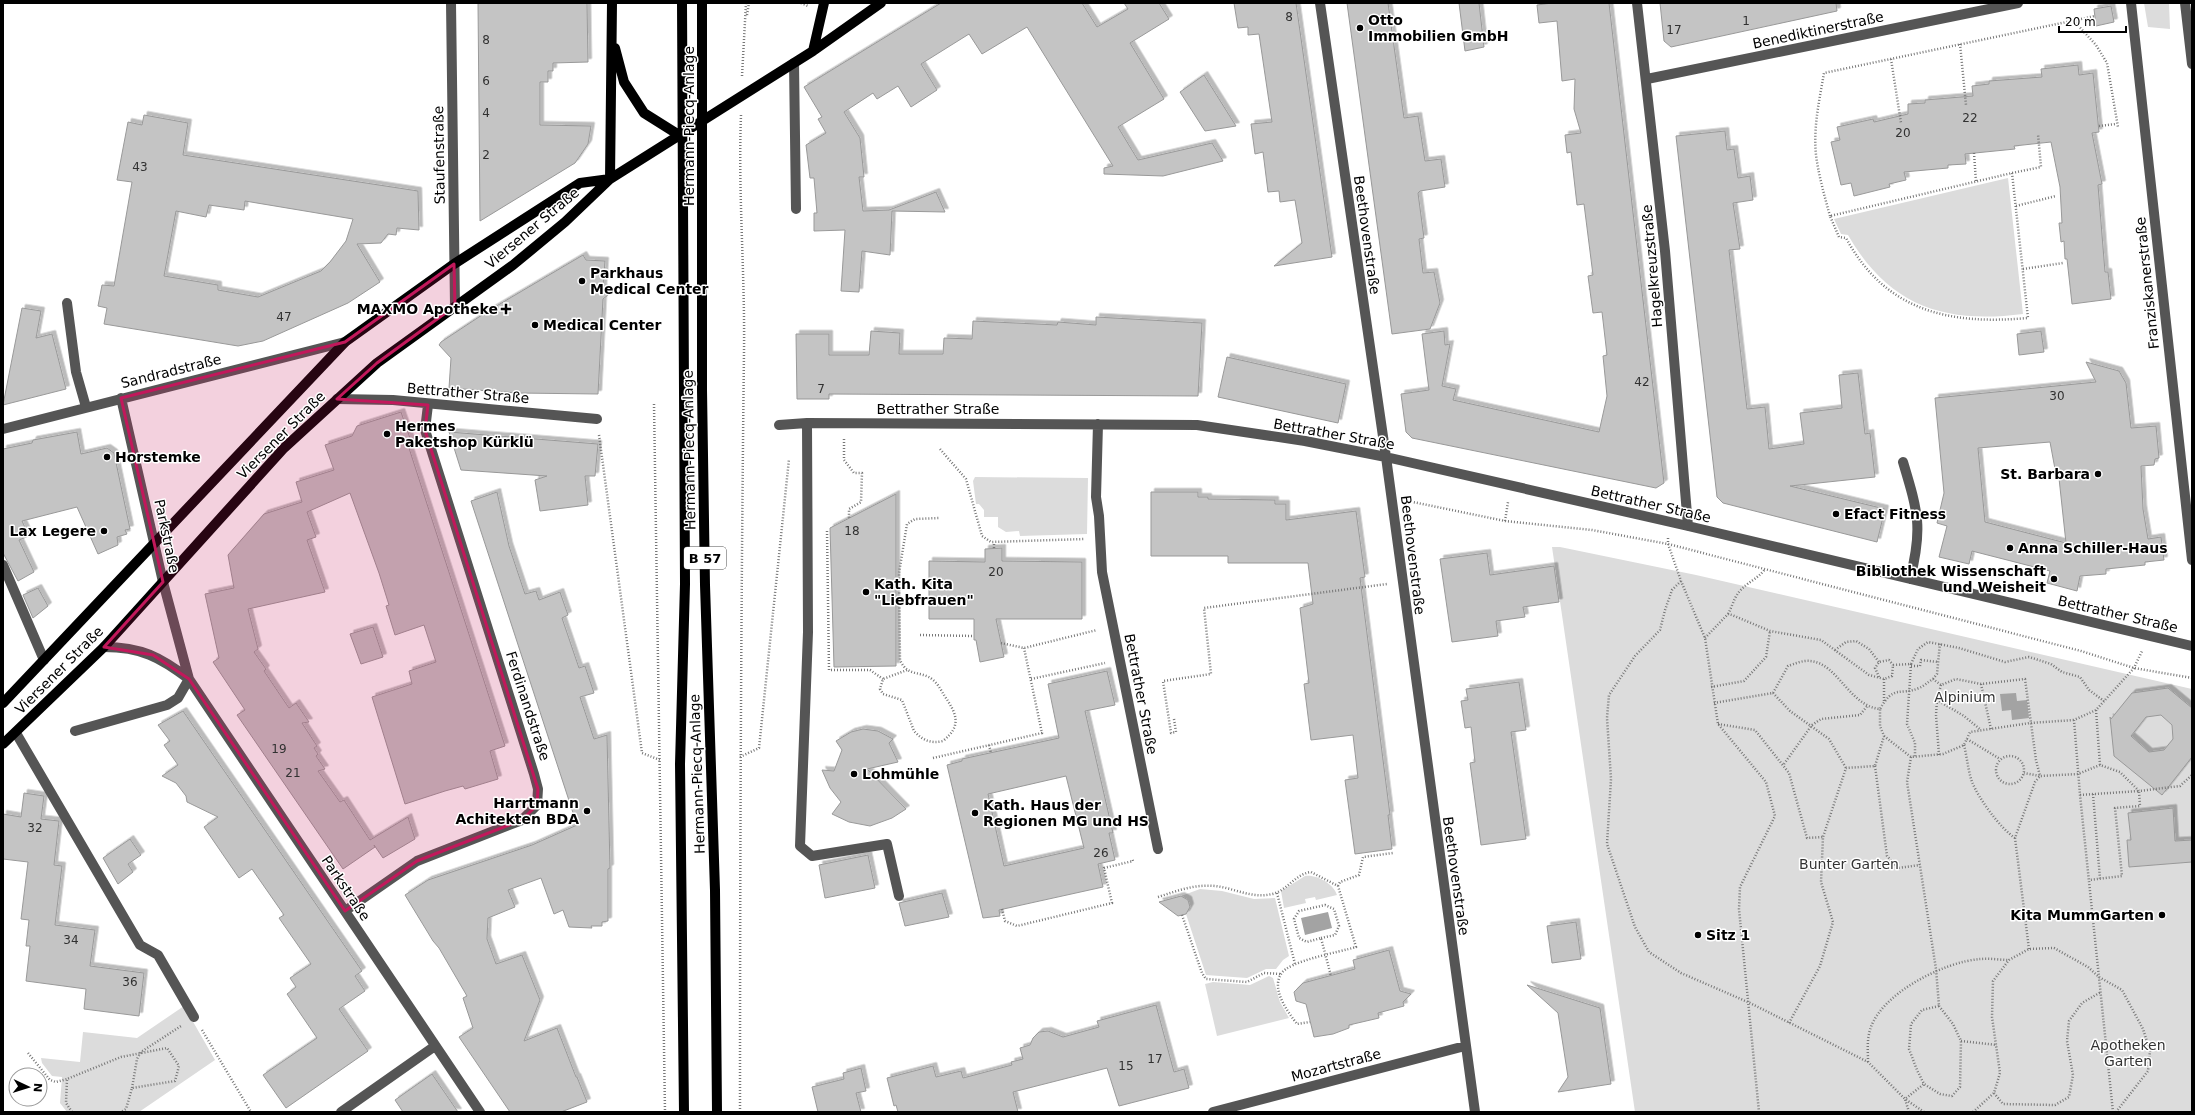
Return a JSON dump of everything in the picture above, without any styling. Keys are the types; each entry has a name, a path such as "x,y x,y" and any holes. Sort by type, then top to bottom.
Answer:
{"main road":[{"path":"610,179 612,3"},
{"name":"Hermann-Piecq-Anlage","path":"682,3 685,584 680,779 684,1112"},
{"name":"Hermann-Piecq-Anlage","path":"702,3 702,398 705,585 715,890 717,1112"},
{"path":"813,51 824,3"},
{"name":"Viersener Straße","path":"3,744 104,646 284,448 337,398 377,364 513,265 565,222 610,179 813,51 881,3"},
{"path":"611,36 624,82 644,113 679,135"},
{"name":"Viersener Straße","path":"3,703 153,542 345,342 454,264 580,183 610,179"}],"street":[{"name":"Staufenstraße","path":"451,3 455,306"},
{"name":"Beethovenstraße","path":"1320,3 1386,457 1475,1112"},
{"name":"Hagelkreuzstraße","path":"1637,3 1647,79 1665,250 1688,526"},
{"name":"Benediktinerstraße","path":"1647,79 2018,3"},
{"name":"Franziskanerstraße","path":"2131,3 2192,560"},
{"path":"2185,3 2192,64"},
{"path":"794,63 796,209"},
{"path":"67,303 76,372 86,406"},
{"name":"Sandradstraße","path":"3,429 86,406 345,342"},
{"name":"Parkstraße","path":"121,398 153,542 189,679 480,1112"},
{"name":"Bettrather Straße","path":"337,398 392,400 428,405 597,419"},
{"name":"Ferdinandstraße","path":"345,911 417,861 522,820 536,805 538,789 534,774 425,430 428,405"},
{"name":"Bettrather Straße","path":"779,425 807,423 1197,425 1305,441 1386,457 1688,526 2192,646"},
{"path":"807,423 808,632 800,846 812,856 887,844 898,896"},
{"name":"Bettrather Straße","path":"1098,424 1096,497 1099,516 1102,572 1158,849"},
{"path":"1903,462 1916,505 1919,532 1918,551 1910,579"},
{"path":"3,564 44,660"},
{"name":"Parkstraße","path":"104,646 130,648 154,655 189,679"},
{"path":"75,732 167,705 178,698 189,679"},
{"path":"16,733 140,945 158,955 194,1017"},
{"path":"340,1112 435,1046"},
{"name":"Mozartstraße","path":"1213,1112 1465,1046"}],"path":[{"path":"742,81 746,3"},
{"path":"745,25 749,3"},
{"path":"2012,173 2028,318 1978,320 1928,311 1906,302 1876,280 1864,267 1846,238 1839,237 1830,216 1816,153 1817,116 1824,73 2094,16"},
{"path":"2074,20 2096,45 2107,64 2110,73 2116,124 2118,127"},
{"path":"1960,44 1966,105"},
{"path":"1891,59 1901,123"},
{"path":"740,1112 740,757 744,292 740,145 741,113"},
{"path":"2099,126 2116,124"},
{"path":"1830,216 2041,167 2038,134"},
{"path":"1974,154 1976,182"},
{"path":"2016,206 2056,196"},
{"path":"2023,269 2063,263"},
{"path":"654,404 665,1112"},
{"path":"597,419 642,753 660,760"},
{"path":"844,423 844,460 854,473 862,473 861,502 849,509 849,518"},
{"path":"940,449 966,479 982,536 994,542 1100,539"},
{"path":"740,757 759,748 789,455"},
{"path":"1391,497 1505,521 1592,530 1668,544 2081,650 2134,668 2192,678"},
{"path":"883,679 880,689 883,694 902,700 917,735 930,742 943,741 953,730 956,723 954,710 935,681 907,670 900,660 899,573 907,524 915,519 940,518"},
{"path":"1669,522 1668,544 1681,581 1705,638 1711,687 1718,724 1766,782 1775,816 1740,887 1739,909 1750,1003 1759,1112"},
{"path":"827,531 828,670 870,670 883,679"},
{"path":"994,542 994,548"},
{"path":"1705,638 1728,614 1738,592 1750,581 1758,578 1765,569"},
{"path":"1681,581 1672,590 1660,630 1635,656 1609,695 1607,718 1611,779 1607,844 1635,927 1649,952 1681,973 1750,1003 1868,1062 1906,1099 1924,1112"},
{"path":"1174,720 1176,732 1171,733 1163,681 1211,674 1204,608 1402,582"},
{"path":"1728,614 1770,631 1821,640 1869,675 1884,679 1892,676 1893,665 1889,660 1879,662 1875,668 1879,677"},
{"path":"1001,643 1024,648 1113,626"},
{"path":"1711,687 1744,681 1766,657 1770,631"},
{"path":"920,635 974,636"},
{"path":"2015,838 2008,833 1981,799 1972,782 1964,745 1970,732 2030,723 2074,720 2096,710 2134,668 2149,636"},
{"path":"1835,650 1846,642 1856,641 1869,649 1879,662"},
{"path":"1940,1006 1922,1010 1912,1024 1909,1049 1924,1084 1940,1094 1952,1096 1960,1087 1962,1041 1953,1024 1940,1006 1936,970 1907,782 1915,743 1907,724 1911,665 1918,650 1928,642 1940,643 2004,662 2029,657 2051,664 2062,672 2080,677 2089,690 2104,701"},
{"path":"1940,643 1937,674 1933,679 1919,688 1894,692 1884,701 1880,709 1880,726 1884,736 1913,757 1939,754 1964,745"},
{"path":"933,758 1042,733 1024,648"},
{"path":"1031,679 1119,660"},
{"path":"1714,703 1772,692 1788,666 1809,660 1824,666 1858,699 1868,705 1880,709"},
{"path":"1893,665 1920,666 1921,660 1938,662"},
{"path":"883,679 907,670"},
{"path":"1884,679 1884,701"},
{"path":"1933,679 1941,685"},
{"path":"1941,685 1956,679 1981,684 2025,679 2030,723 2040,776"},
{"path":"1981,684 1991,729"},
{"path":"1939,754 1936,715 1937,700 1941,685"},
{"path":"1772,692 1790,711 1812,725 1829,739 1846,768 1823,837 1821,882 1833,922 1820,966 1789,1023"},
{"path":"1937,700 1964,716 1981,730"},
{"path":"1784,764 1812,725 1821,719 1860,715 1868,705"},
{"path":"2096,710 2100,765"},
{"path":"2074,720 2080,795 2113,1112"},
{"path":"1718,724 1755,730 1784,764 1789,773 1807,838 1823,837"},
{"path":"1884,736 1875,766 1888,856 1898,868 1920,865"},
{"path":"1967,739 2000,759 2014,756 2021,760 2025,768 2023,777 2016,782 2008,784 1999,779 1996,771 2000,759"},
{"path":"989,745 991,753"},
{"path":"2024,773 2040,776 2078,774 2100,765 2120,772 2138,791 2140,806 2116,808 2122,876 2089,880"},
{"path":"1846,768 1875,766"},
{"path":"2080,795 2138,791 2180,786 2192,775"},
{"path":"2029,949 2015,838 2035,782 2040,776"},
{"path":"2093,794 2100,879"},
{"path":"1338,886 1340,882 1359,875 1362,857 1393,853"},
{"path":"1002,909 1005,921 1017,926 1112,903 1104,868 1133,860 1132,858"},
{"path":"1158,897 1195,885 1216,886 1253,895 1276,893 1299,875 1305,873 1316,873 1338,886 1356,947 1295,964 1281,974 1264,973 1247,982 1206,979 1202,973 1182,915"},
{"path":"1276,893 1295,964"},
{"path":"1325,904 1334,909 1338,926 1335,935 1321,938 1307,942 1299,938 1294,919 1298,911 1325,904"},
{"path":"1321,938 1331,976"},
{"path":"1973,1112 1994,1093 2000,1073 1992,1017 1993,981 2009,960 2029,949 2054,948 2088,967 2099,977 2122,990 2143,1029 2150,1051 2148,1071 2116,1112"},
{"path":"1868,1062 1869,1033 1880,1010 1913,983 1936,970 1980,959 2009,960"},
{"path":"1281,974 1278,987 1282,1002 1297,1024 1310,1022"},
{"path":"1994,1093 2003,1104 2055,1105 2069,1097 2073,1075 2067,1040 2069,1021 2082,1003 2101,992"},
{"path":"121,1112 126,1109 132,1088 137,1059 141,1052 194,1017 251,1112"},
{"path":"1962,1041 1997,1045"},
{"path":"28,1053 50,1080 56,1082 121,1057 167,1048 178,1066 175,1081 132,1088"},
{"path":"67,1079 66,1103 72,1112"},
{"path":"1906,1099 1924,1084"},
{"path":"1906,1099 1909,1112"}],"highlighted area":[{"path":"454,264 455,306 377,363 337,399 428,405 425,430 538,789 537,805 522,820 417,861 345,911 189,679 153,655 104,647 163,582 121,398 345,342"}],"green space":[{"path":"2144,3 2169,3 2170,29 2148,27"},
{"path":"2008,178 2023,314 1968,316 1944,312 1921,305 1901,294 1882,279 1864,259 1848,235 1841,234 1834,219"},
{"path":"975,477 1088,478 1087,534 1020,536 1019,531 1006,532 998,527 998,517 984,517 984,510 979,504 976,504 973,481"},
{"name":"Bunter Garten","path":"1552,547 1560,547 1696,575 2192,689 2192,1112 1635,1112"},
{"path":"1305,876 1319,878 1332,887 1337,895 1316,900 1315,897 1305,899 1306,903 1284,908 1281,891"},
{"path":"1200,889 1222,891 1254,899 1275,898 1289,956 1283,960 1276,969 1266,969 1247,978 1206,975 1186,914 1190,907 1188,900 1181,896"},
{"path":"1269,976 1273,978 1280,1002 1289,1018 1217,1036 1205,984 1213,982 1250,985"},
{"path":"184,1006 215,1060 139,1112 67,1112 60,1103 62,1077 52,1076 48,1071 48,1067 45,1067 42,1063 41,1058 80,1062 83,1032 137,1038"}],"shaded area":[{"path":"2016,693 2017,701 2027,700 2029,718 2012,720 2011,710 2002,711 2000,694"},
{"path":"1328,912 1332,928 1305,935 1301,918"}],"building":[{"path":"478,3 587,3 588,62 553,63 553,71 548,71 548,82 540,82 540,125 591,126 588,144 575,163 480,221"},
{"path":"941,3 1082,3 1097,27 1128,9 1124,3 1159,3 1169,19 1130,43 1164,99 1118,127 1138,160 1212,143 1223,161 1163,176 1104,174 1104,168 1113,166 1027,27 982,54 969,34 921,64 937,90 911,107 898,86 877,99 873,93 844,112 860,138 864,177 859,177 863,211 889,210 936,192 945,212 892,211 890,255 862,251 859,292 841,291 845,230 814,231 814,213 817,213 814,178 810,178 806,145 826,133 818,119 822,117 804,87"},
{"path":"1234,3 1296,3 1332,257 1274,266 1302,243 1295,200 1280,202 1279,191 1268,192 1263,152 1255,154 1251,124 1272,122 1259,34 1248,35 1248,27 1238,28"},
{"path":"1347,3 1388,3 1404,118 1418,116 1425,161 1441,159 1445,187 1420,191 1418,193 1424,238 1419,239 1423,273 1434,272 1440,303 1430,329 1392,334"},
{"path":"1459,3 1479,3 1484,47 1465,51"},
{"path":"1552,3 1609,3 1664,483 1656,488 1412,438 1406,432 1401,394 1429,390 1422,334 1444,331 1445,345 1450,344 1442,386 1456,389 1453,400 1599,432 1607,396 1603,356 1607,355 1602,312 1593,313 1588,276 1593,275 1584,204 1577,205 1571,152 1567,153 1565,135 1581,133 1574,109 1575,79 1562,81 1557,21 1539,23 1537,5"},
{"path":"1660,3 1836,3 1837,11 1671,47 1664,41"},
{"path":"2111,6 2114,22 2096,26 2094,9"},
{"path":"2078,65 2079,75 2093,73 2099,132 2092,133 2102,184 2098,185 2105,272 2108,272 2111,299 2072,304 2067,259 2065,259 2064,241 2061,242 2059,223 2062,223 2060,187 2051,142 2014,146 2015,149 1965,154 1966,164 1948,165 1948,168 1904,172 1906,180 1889,184 1890,187 1854,196 1851,183 1841,185 1831,142 1840,140 1837,127 1873,119 1874,122 1908,114 1908,104 1925,103 1925,100 1973,96 1972,86 1989,84 1989,81 2042,77 2041,69"},
{"path":"1204,75 1236,126 1205,131 1180,92"},
{"path":"144,115 188,123 183,155 418,191 419,230 397,228 396,235 388,234 381,243 357,244 380,282 348,303 263,341 238,346 104,324 107,308 98,306 102,285 114,286 132,182 117,180 128,122 142,125","holes":["245,201 353,219 346,241 321,271 258,297 218,290 218,285 164,276 176,211 206,217 209,205 244,210"]},
{"path":"1725,131 1727,150 1734,149 1738,178 1750,176 1753,200 1733,203 1740,249 1729,250 1747,409 1765,407 1769,449 1804,444 1800,413 1842,408 1839,375 1858,373 1865,434 1870,433 1875,477 1790,486 1885,509 1877,542 1723,503 1717,497 1676,136"},
{"name":"Medical Center","path":"583,255 586,260 605,261 603,287 608,295 603,299 598,394 517,393 449,388 451,358 439,345 441,342 488,311"},
{"path":"22,308 41,311 36,338 52,334 66,389 3,405"},
{"path":"1096,317 1202,323 1198,396 829,394 829,399 797,399 796,334 829,334 829,355 869,355 871,331 900,333 899,354 943,354 944,338 972,339 973,321 1057,325 1058,322 1096,325"},
{"path":"2041,331 2044,352 2019,355 2017,334"},
{"path":"1227,357 1346,384 1338,423 1218,397"},
{"path":"2086,362 2119,371 2126,383 2131,428 2156,426 2159,458 2155,459 2154,465 2141,466 2143,509 2148,539 2161,537 2164,560 2145,562 2145,565 2106,569 2106,574 2080,576 2077,591 2047,583 2050,571 1972,551 1969,564 1939,557 1947,526 1937,523 1944,493 1935,398 2096,382","holes":["2050,442 2055,469 2058,469 2066,543 1985,522 1978,448"]},
{"path":"401,412 412,444 409,448 505,746 490,751 498,779 465,789 463,786 405,804 372,697 412,684 409,671 436,662 424,625 395,635 386,606 389,605 379,573 350,493 307,512 316,537 307,540 325,592 248,609 258,649 254,652 266,669 264,671 289,708 296,703 309,722 302,723 317,746 314,748 318,754 316,756 325,769 318,771 340,802 344,800 370,840 408,817 415,839 383,858 374,845 375,847 343,869 237,715 245,710 213,662 219,658 205,594 234,588 228,555 264,514 302,502 296,482 334,470 325,445 352,436 357,426"},
{"path":"77,432 81,454 107,448 114,453 130,529 125,530 127,534 117,537 118,545 98,554 77,507 22,521 29,536 19,540 34,572 18,581 3,553 3,449 32,443 33,440"},
{"path":"449,432 598,444 595,476 585,476 588,505 540,511 535,480 547,476 461,470"},
{"path":"497,492 509,546 525,594 536,591 539,600 560,592 568,615 562,618 579,668 585,666 594,693 580,697 594,739 607,735 610,868 608,869 608,921 602,922 602,926 591,926 592,928 569,927 563,910 554,914 541,878 508,890 515,907 488,918 487,939 496,964 522,955 540,1000 524,1041 557,1028 587,1102 561,1112 510,1112 459,1037 473,1028 463,998 467,996 439,948 433,941 405,895 428,880 532,845 577,825 471,501"},
{"path":"1151,492 1198,492 1198,497 1208,497 1208,499 1275,500 1275,504 1286,504 1286,520 1356,511 1365,577 1360,578 1390,815 1388,815 1392,849 1355,854 1345,780 1358,778 1353,735 1311,740 1304,684 1309,683 1300,608 1313,604 1308,563 1228,563 1228,556 1151,556"},
{"path":"896,494 896,666 834,667 830,528"},
{"path":"1002,548 1002,561 1082,562 1082,619 996,619 1004,657 980,662 976,640 974,640 974,619 929,619 929,561 985,562 985,549"},
{"path":"1487,553 1490,575 1554,566 1559,602 1523,607 1525,617 1496,621 1498,636 1452,642 1440,559"},
{"path":"38,588 48,606 33,618 23,595"},
{"path":"373,627 383,657 361,664 350,634"},
{"name":"Kath. Haus der Regionen MG und HS","path":"1107,671 1115,705 1085,711 1113,833 1109,833 1115,860 1098,864 1103,887 999,910 1000,916 983,918 947,765 962,761 962,759 1059,738 1048,684","holes":["1066,776 1084,848 1004,866 988,794"]},
{"path":"1519,682 1526,730 1511,732 1526,839 1481,845 1470,763 1475,762 1471,727 1465,728 1461,701 1468,700 1466,689"},
{"path":"2168,688 2192,708 2192,757 2162,795 2114,756 2110,717 2111,719 2132,693","holes":["2161,715 2172,725 2173,739 2164,750 2149,752 2131,736 2146,717"]},
{"path":"183,711 362,971 355,976 365,991 339,1009 368,1051 286,1108 263,1075 317,1038 287,994 296,987 290,978 311,964 279,918 284,915 252,869 239,878 204,827 218,817 187,802 186,796 176,783 162,776 178,765 164,745 170,741 158,725"},
{"name":"Lohmühle","path":"863,729 878,731 893,739 889,743 898,762 867,769 906,809 892,818 870,826 849,822 832,814 841,802 830,788 822,770 834,771 842,750 836,741 851,732"},
{"path":"24,793 44,796 41,819 59,821 54,865 62,866 55,925 95,930 90,966 144,973 139,1016 84,1009 86,989 26,981 30,946 26,946 29,920 21,919 28,862 3,859 3,814 21,817"},
{"path":"2173,808 2175,841 2192,840 2192,862 2129,867 2127,840 2131,840 2128,813"},
{"path":"130,839 141,855 128,864 133,872 118,884 103,858"},
{"path":"868,855 875,888 825,898 819,865"},
{"path":"942,893 949,917 905,926 899,903"},
{"path":"1181,896 1188,900 1190,907 1186,914 1178,916 1159,902"},
{"path":"1576,922 1581,959 1552,963 1547,926"},
{"path":"1389,950 1400,991 1411,994 1403,1002 1404,1006 1378,1013 1379,1018 1349,1025 1349,1028 1333,1034 1314,1037 1306,1004 1296,1001 1294,992 1303,983 1355,969 1353,960"},
{"path":"1527,985 1600,1008 1611,1084 1558,1092 1568,1077 1558,1013"},
{"path":"1156,1005 1174,1072 1184,1069 1189,1088 1119,1106 1107,1068 1013,1092 1018,1112 898,1112 896,1105 894,1106 887,1078 933,1066 936,1077 961,1071 963,1078 1012,1065 1011,1062 1023,1059 1020,1048 1030,1045 1033,1038 1039,1032 1048,1031 1063,1037 1099,1027 1097,1021"},
{"path":"861,1068 866,1091 856,1093 861,1112 818,1112 812,1087 844,1079 843,1073"},
{"path":"432,1074 458,1112 403,1112 395,1100"}],"place":[{"name":"Otto Immobilien GmbH","path":"1360,28"},
{"name":"Parkhaus Medical Center","path":"582,281"},
{"name":"MAXMO Apotheke","path":"506,309"},
{"name":"Medical Center","path":"535,325"},
{"name":"Hermes Paketshop Kürklü","path":"387,434"},
{"name":"Horstemke","path":"107,457"},
{"name":"St. Barbara","path":"2098,474"},
{"name":"Efact Fitness","path":"1836,514"},
{"name":"Lax Legere","path":"104,531"},
{"name":"Anna Schiller-Haus","path":"2010,548"},
{"name":"Bibliothek Wissenschaft und Weisheit","path":"2054,579"},
{"name":"Kath. Kita \"Liebfrauen\"","path":"866,592"},
{"name":"Lohmühle","path":"854,774"},
{"name":"Harrtmann Achitekten BDA","path":"587,811"},
{"name":"Kath. Haus der Regionen MG und HS","path":"975,813"},
{"name":"Kita MummGarten","path":"2162,915"},
{"name":"Sitz 1","path":"1698,935"}],"park label":[{"name":"Alpinium","path":"1965,697"},
{"name":"Apotheken Garten","path":"2128,1054"}]}
